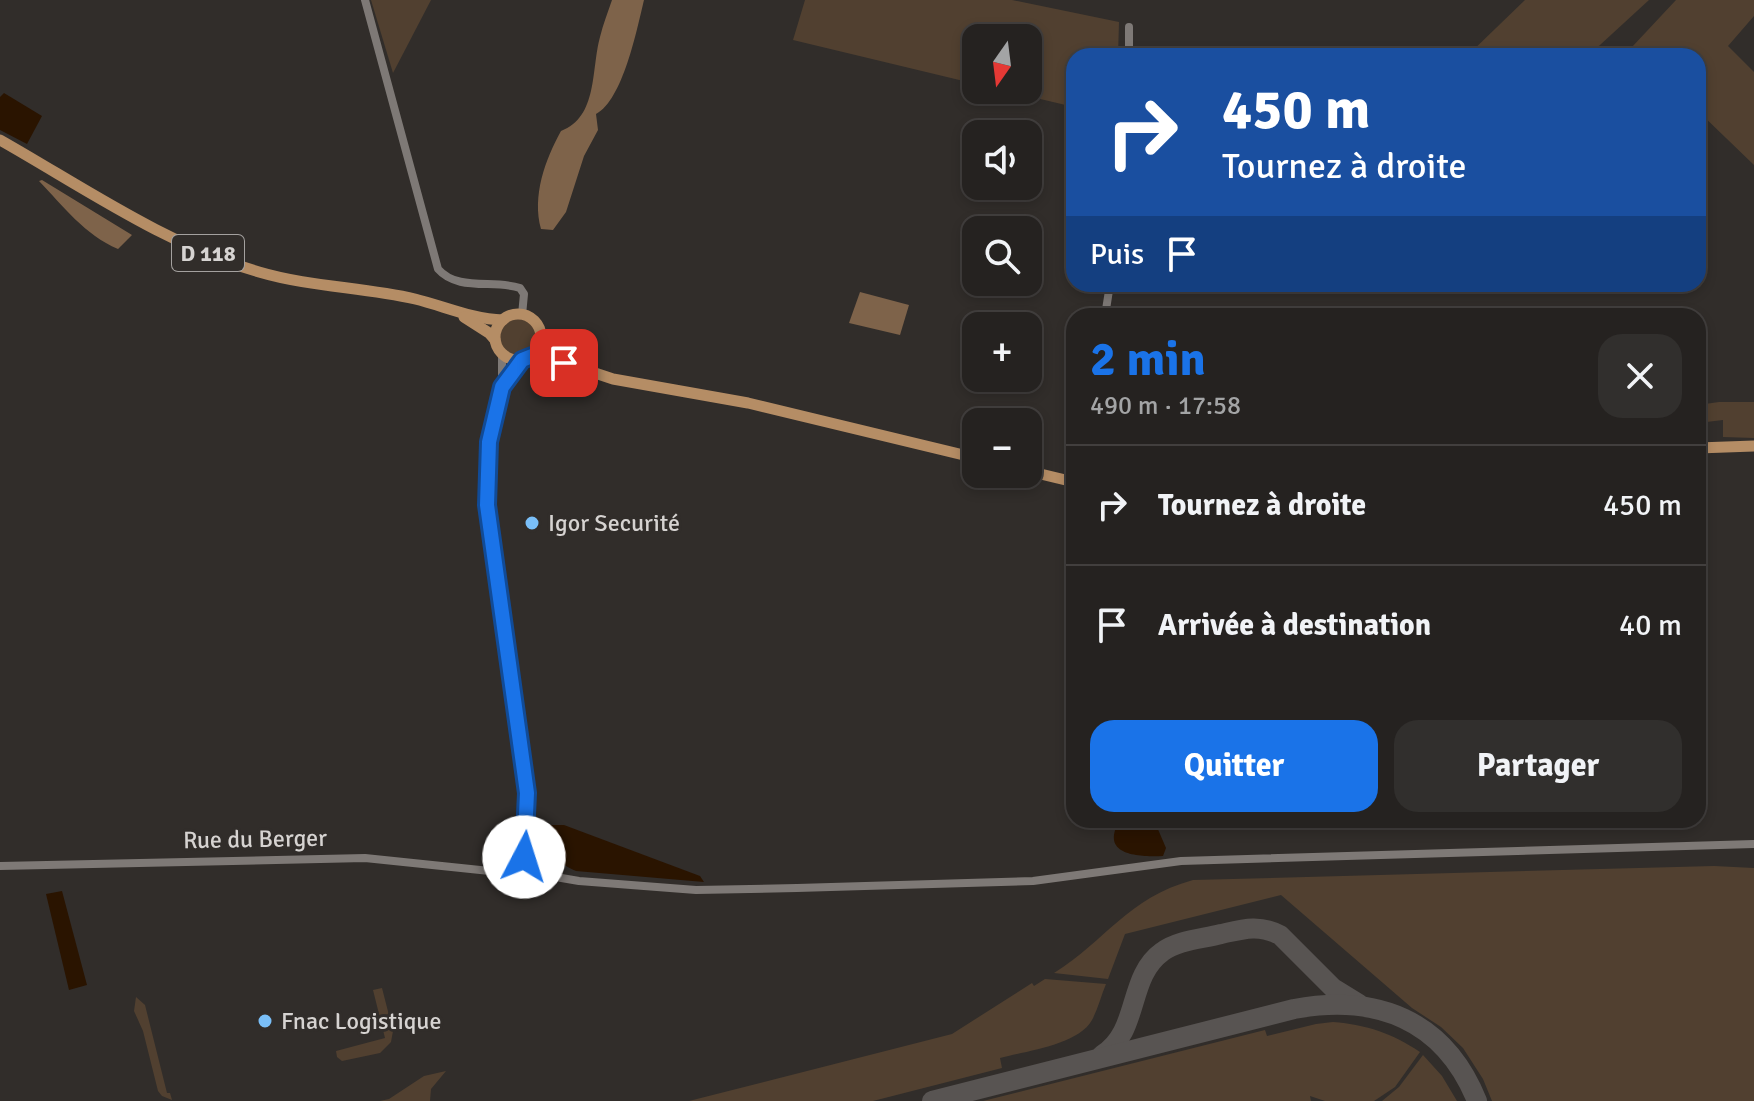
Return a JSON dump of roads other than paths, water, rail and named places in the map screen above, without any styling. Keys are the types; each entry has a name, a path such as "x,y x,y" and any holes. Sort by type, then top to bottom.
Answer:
{"main road":[{"name":"D 118","path":"0,140 138,220 219,258 306,284 414,299 481,318 503,320"},
{"name":"D 118","path":"438,306 478,325 495,340"},
{"path":"589,372 559,354 541,336 534,321 522,315 516,314 503,320 496,329 495,340 502,354 512,359 553,359 589,372 639,384 748,403 962,455"},
{"path":"527,358 538,349 541,336"},
{"path":"1706,448 1754,446"},
{"path":"1042,474 1066,478"}],"street":[{"path":"365,0 438,269 444,276 459,282 520,288 524,294 522,315"},
{"path":"1129,27 1129,48"},
{"path":"502,354 502,387 489,442 486,486 527,793 526,857"},
{"path":"502,387 527,358"},
{"path":"544,875 579,881 696,890 982,883 1079,877 1181,861 1754,844"},
{"name":"Rue du Berger","path":"0,866 346,857 509,873"},
{"path":"526,857 541,864 544,875 538,889 525,892 513,886 509,873 516,861 526,857"}],"place":[{"name":"Igor Securité","path":"532,523"},
{"name":"Fnac Logistique","path":"265,1021"}]}
